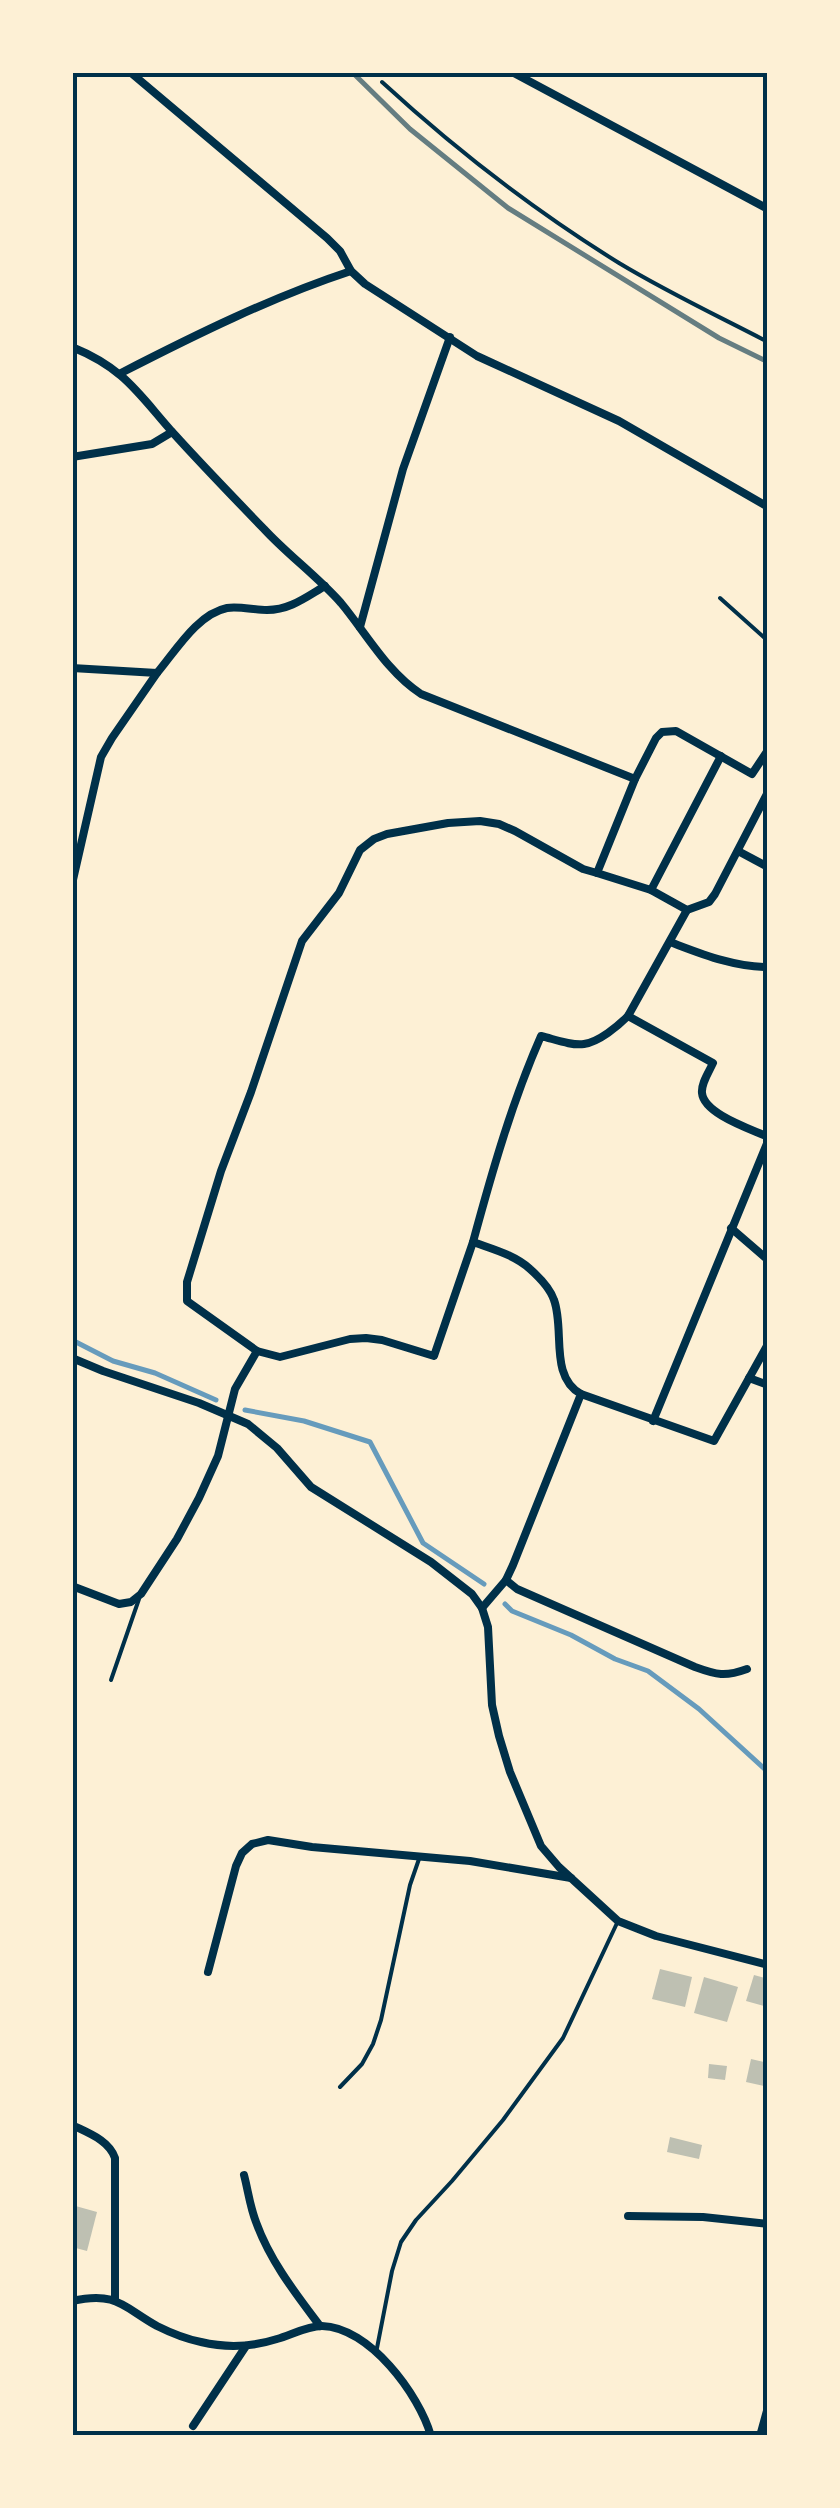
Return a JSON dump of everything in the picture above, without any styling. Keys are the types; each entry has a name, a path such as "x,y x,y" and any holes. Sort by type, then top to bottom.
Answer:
{"street":[{"path":"130,72 327,238 352,271 380,294 510,373 619,422 768,507"},
{"path":"512,72 768,209"},
{"path":"121,373 216,326 352,271"},
{"path":"360,627 403,468 450,337"},
{"path":"72,347 121,373 268,534 325,586 407,685 421,694 635,778"},
{"path":"72,457 152,444 172,432"},
{"path":"72,884 101,758 157,673 194,629 226,608 287,608 325,586"},
{"path":"72,668 157,673"},
{"path":"597,873 635,778 662,732 676,731 721,756 752,774 768,791 709,902 688,910 628,1016 590,1043 581,1045 542,1036 507,1125 434,1356 366,1338 280,1357 257,1351 188,1301 187,1282 221,1170 252,1092 302,941 339,893 360,850 374,839 448,823 498,824 583,869 651,890 688,910"},
{"path":"752,774 768,750"},
{"path":"651,890 721,756"},
{"path":"738,851 768,867"},
{"path":"670,942 724,962 768,966"},
{"path":"628,1016 712,1063 703,1084 705,1102 768,1139 653,1421"},
{"path":"754,1171 768,1175"},
{"path":"731,1228 768,1260"},
{"path":"473,1242 527,1266 548,1289 555,1302 564,1374 573,1390 653,1421 714,1441 768,1344"},
{"path":"72,1586 119,1604 131,1602 141,1594 200,1498 218,1456 235,1390 257,1351"},
{"path":"72,1358 248,1424 261,1432 311,1488 431,1562 472,1594 488,1627 492,1706 510,1772 541,1846 618,1921 656,1936 768,1964"},
{"path":"749,1378 768,1385"},
{"path":"482,1608 506,1580 581,1394"},
{"path":"506,1580 517,1589 696,1668 716,1675 747,1669"},
{"path":"208,1972 236,1866 252,1844 268,1840 470,1861 571,1878"},
{"path":"72,2125 105,2143 114,2158 115,2300"},
{"path":"244,2175 266,2246 320,2326"},
{"path":"628,2216 703,2217 768,2224"},
{"path":"72,2301 115,2300 156,2326 212,2344 246,2346 320,2326 338,2329 392,2366 408,2387 431,2436"},
{"path":"193,2426 246,2346"},
{"path":"760,2436 768,2407"}],"lane":[{"path":"720,598 768,640"},
{"path":"111,1680 141,1594"},
{"path":"340,2087 362,2064 382,2020 410,1885 420,1857"},
{"path":"376,2353 401,2242 503,2120 563,2038 618,1921"}],"path":[{"path":"376,72 432,128 524,198 620,263 768,342"}],"building":[{"path":"660,1969 692,1977 685,2007 652,1999"},
{"path":"754,1975 768,1979 768,2007 746,2001"},
{"path":"704,1977 738,1987 727,2022 694,2013"},
{"path":"751,2059 768,2063 768,2087 746,2082"},
{"path":"709,2064 727,2066 725,2080 708,2078"},
{"path":"670,2137 702,2145 699,2159 667,2152"},
{"path":"72,2205 97,2212 87,2251 72,2247"}],"waterway":[{"path":"72,1340 113,1361 155,1373 216,1400"},
{"path":"245,1410 304,1421 370,1442 423,1543 484,1584"},
{"path":"505,1604 512,1611 648,1671 699,1709 768,1772"}],"railway":[{"path":"352,72 410,129 508,208 719,338 768,362"}]}
